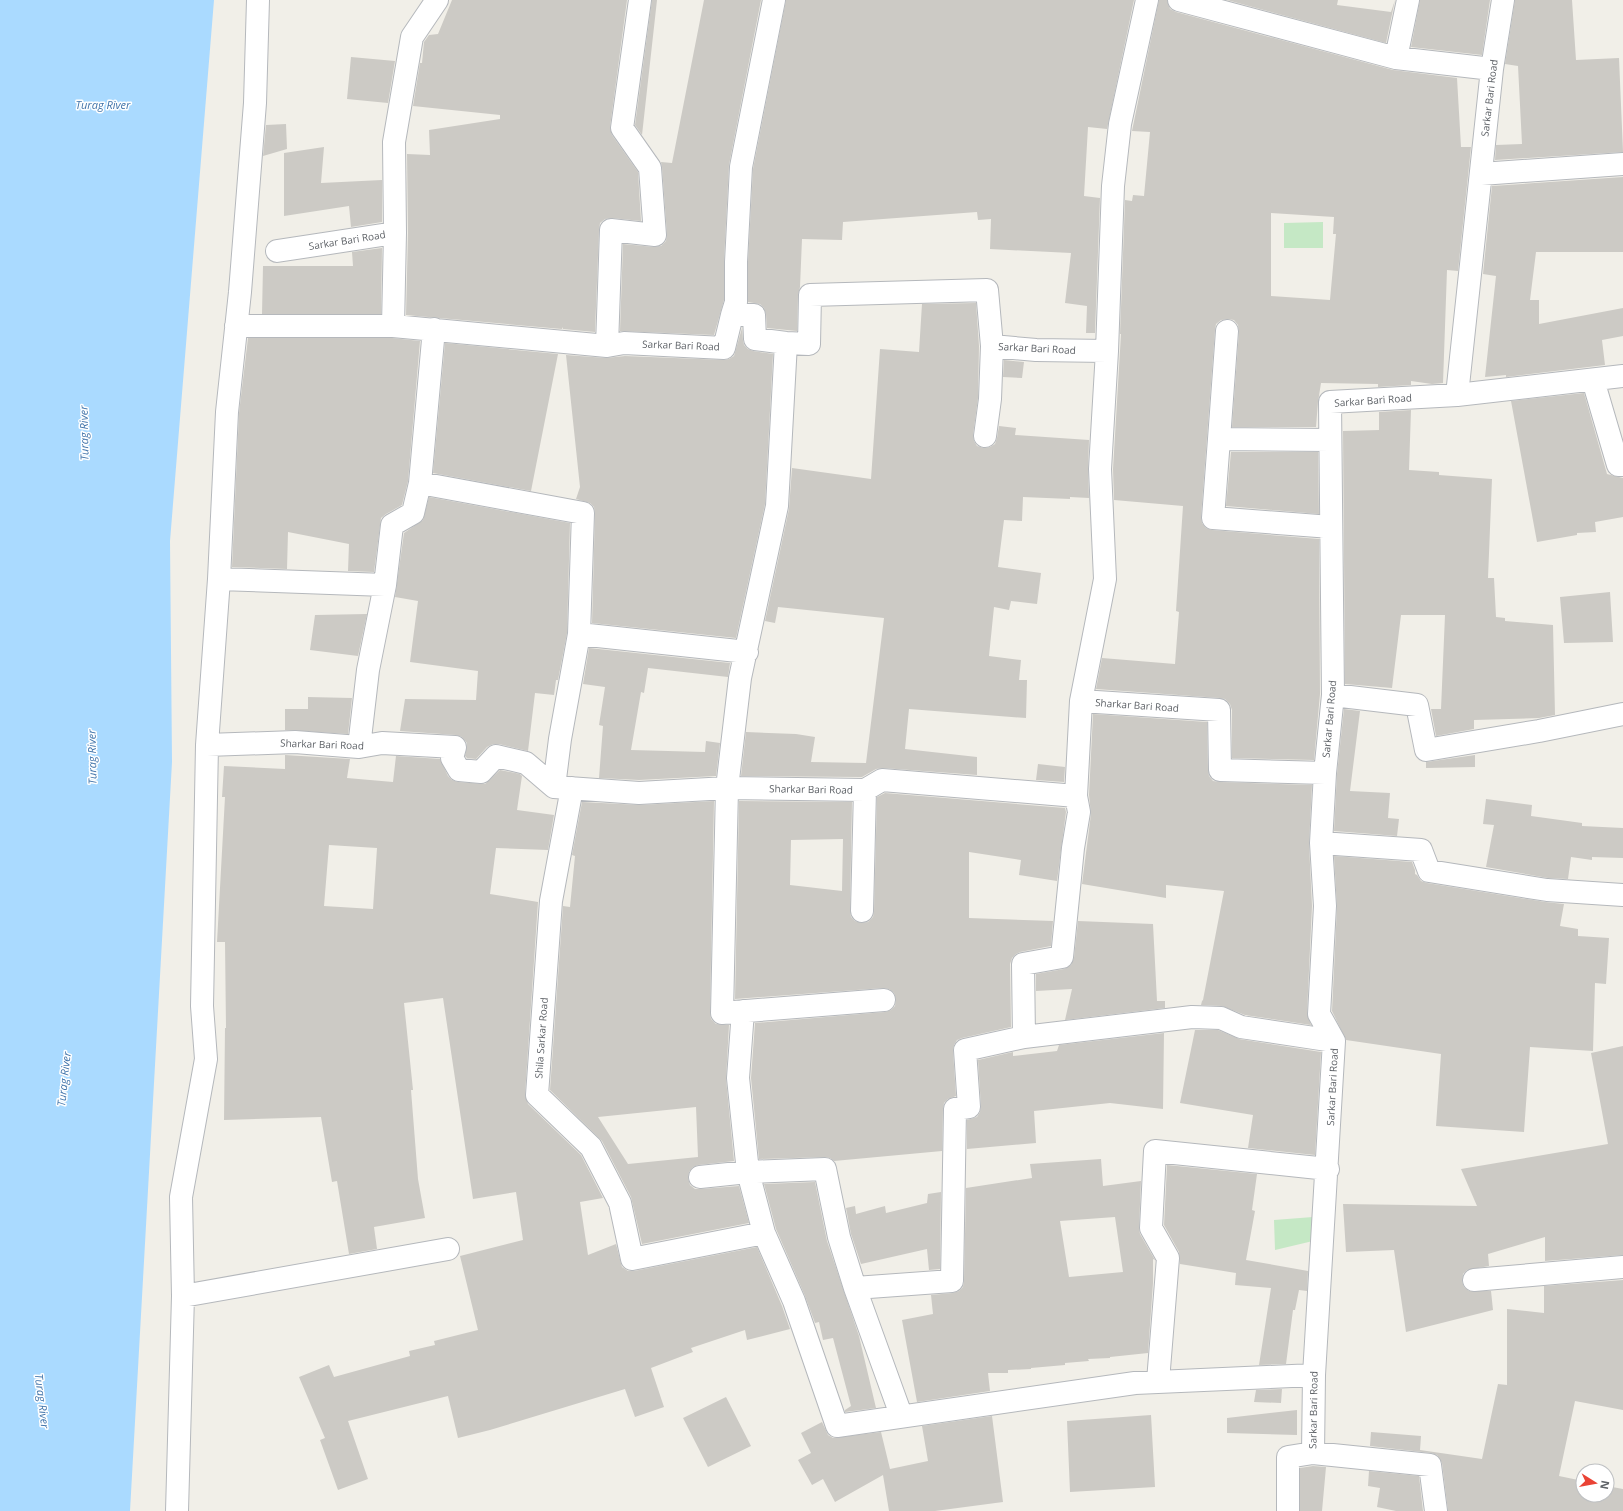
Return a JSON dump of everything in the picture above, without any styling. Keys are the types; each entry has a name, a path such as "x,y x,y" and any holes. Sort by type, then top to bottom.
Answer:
{"street":[{"path":"177,1511 183,1296 181,1197 206,1059 202,1006 207,744 219,579 227,412 240,292 255,103 258,0"},
{"path":"395,233 394,142 412,37 437,0"},
{"path":"607,346 611,230 655,235 650,168 622,128 640,0"},
{"path":"732,315 736,302 736,262 741,167 774,0"},
{"path":"1081,701 1106,579 1100,469 1107,351 1113,186 1120,124 1147,0"},
{"path":"1179,0 1396,58 1492,69"},
{"path":"1396,58 1408,0"},
{"name":"Sarkar Bari Road","path":"1288,1511 1288,1457 1313,1454 1314,1375 1328,1169 1334,1041 1319,1014 1325,906 1321,844 1325,773 1333,695 1330,402 1457,395 1492,69 1504,0"},
{"path":"1481,174 1623,164"},
{"name":"Sarkar Bari Road","path":"277,251 395,233 393,326 607,346 624,343 724,348 732,315 754,314 755,339 809,344 810,295 987,290 992,346 1036,350 1107,351"},
{"path":"236,326 393,326"},
{"path":"359,747 368,670 385,585 392,525 413,513 420,483 434,329"},
{"path":"1227,331 1213,518 1331,527"},
{"path":"786,343 777,506 747,652 740,678 727,788 722,1013 884,1000"},
{"path":"985,436 990,399 992,346"},
{"path":"1457,395 1623,376"},
{"path":"1593,380 1618,465 1623,465"},
{"path":"1219,439 1330,440"},
{"name":"Shila Sarkar Road","path":"420,483 583,513 579,634 560,739 563,788 551,901 537,1095 590,1147 620,1203 632,1259 764,1233"},
{"path":"219,579 385,585"},
{"path":"579,634 747,652"},
{"path":"1333,695 1417,705 1426,750 1539,731 1623,714"},
{"name":"Sharkar Bari Road","path":"207,744 295,742 359,747 382,743 455,747 452,758 459,770 481,772 496,756 526,763 563,788 639,793 727,788 864,790 882,780 1076,796 1081,701 1219,710 1220,770 1325,773"},
{"path":"862,911 864,790"},
{"path":"1024,1037 1023,964 1062,957 1073,848 1079,812 1076,796"},
{"path":"1321,844 1420,850 1429,871 1547,890 1623,895"},
{"path":"743,1011 738,1078 748,1172 764,1233 794,1301 837,1426 902,1415 1135,1383 1314,1375"},
{"path":"855,1288 952,1281 955,1109 969,1106 965,1050 1024,1037 1192,1018 1221,1018 1241,1027 1334,1041"},
{"path":"1158,1382 1168,1258 1151,1228 1155,1151 1328,1169"},
{"path":"700,1177 748,1172 808,1171 825,1169 839,1237 855,1288 902,1415"},
{"path":"183,1296 448,1249"},
{"path":"1474,1280 1623,1267"},
{"path":"1313,1454 1430,1465 1436,1511"}],"green space":[{"path":"1323,222 1323,248 1284,248 1284,223"},
{"path":"1313,1217 1313,1241 1275,1250 1274,1220"}],"water":[{"name":"Turag River","path":"0,0 214,0 170,541 172,762 130,1511 0,1511"}],"building":[{"path":"452,0 627,0 610,127 612,135 638,172 641,221 612,218 605,219 600,223 595,332 563,329 563,327 562,329 406,315 408,233 407,154 430,155 429,130 500,119 500,115 413,106 420,63 422,63 424,42 429,35 438,34"},
{"path":"652,0 657,0 642,135 635,125"},
{"path":"704,0 761,0 729,165 724,261 724,300 714,335 620,331 623,244 654,247 661,246 666,241 667,234 661,162 672,163"},
{"path":"786,0 1134,0 1107,129 1088,127 1084,196 1100,198 1095,333 1086,333 1087,306 1065,303 1071,253 990,249 991,219 978,220 977,212 843,222 842,240 802,239 797,331 767,328 764,308 760,304 748,302 748,262 753,169"},
{"path":"1159,0 1167,0 1170,9 1176,12 1393,70 1457,78 1461,147 1471,147 1458,271 1447,270 1443,383 1432,384 1411,381 1411,385 1378,387 1378,384 1321,383 1316,427 1232,427 1239,332 1238,325 1234,320 1228,319 1221,320 1216,324 1201,517 1202,523 1206,528 1212,530 1319,539 1320,694 1314,760 1232,758 1232,710 1230,704 1225,699 1096,689 1102,658 1175,664 1179,612 1176,611 1183,506 1114,500 1113,469 1121,334 1125,200 1132,201 1133,195 1144,196 1150,132 1132,131","holes":["1271,213 1334,217 1333,234 1336,234 1330,300 1271,296"]},
{"path":"1227,0 1338,0 1337,5 1391,12 1395,0 1386,43"},
{"path":"1420,0 1490,0 1482,55 1411,47"},
{"path":"1515,0 1572,0 1576,60 1619,58 1623,152 1495,160 1496,145 1522,144 1518,66 1505,64"},
{"path":"351,57 395,61 388,103 347,99"},
{"path":"286,124 287,149 263,156 266,125"},
{"path":"324,147 321,183 382,180 382,222 351,227 349,206 284,216 284,153"},
{"path":"1623,177 1623,252 1536,252 1530,300 1539,300 1539,324 1623,308 1623,336 1602,340 1605,365 1506,377 1506,375 1485,377 1496,276 1483,274 1492,186"},
{"path":"382,248 381,314 262,314 263,266 353,266 352,252"},
{"path":"976,303 979,346 978,398 973,435 977,446 984,448 995,444 999,426 1016,428 1015,435 1089,440 1089,498 1070,497 1070,499 1023,497 1022,521 1004,520 998,567 1041,573 1037,604 1011,601 1009,610 994,607 989,656 1021,660 1019,680 1027,680 1026,718 909,709 905,749 977,757 977,775 883,768 876,769 862,777 741,776 746,732 796,734 815,737 811,762 866,763 884,618 778,607 775,623 765,621 789,509 792,468 871,479 880,349 919,352 922,304"},
{"path":"742,328 744,345 748,349 773,354 765,504 736,638 592,623 595,513 594,507 590,503 576,499 580,487 566,355 606,358 625,356 724,360 734,356"},
{"path":"248,338 392,338 420,341 408,481 402,505 381,518 374,572 348,571 349,544 288,532 287,569 232,567 239,413"},
{"path":"445,343 558,354 531,491 433,473"},
{"path":"1004,360 1024,362 1022,378 1003,377"},
{"path":"1584,393 1607,474 1623,478 1623,517 1595,522 1596,532 1577,533 1577,535 1537,542 1511,401"},
{"path":"1411,410 1409,470 1439,472 1439,475 1492,479 1488,578 1494,578 1496,617 1505,618 1505,621 1553,625 1555,715 1539,718 1474,720 1474,729 1436,736 1431,709 1441,709 1445,615 1401,615 1392,688 1345,684 1343,431 1379,430 1379,412"},
{"path":"1231,452 1318,452 1319,514 1226,506"},
{"path":"429,497 570,523 567,633 554,695 535,693 528,751 493,744 487,747 476,759 467,758 465,756 467,743 462,737 456,735 400,731 405,699 476,700 478,671 410,662 418,601 395,597 404,533 423,520"},
{"path":"1610,592 1613,642 1564,643 1560,597"},
{"path":"367,614 358,656 310,650 315,615"},
{"path":"589,648 730,663 728,677 648,668 644,693 641,692 631,750 705,752 706,741 720,743 716,776 639,780 599,778 603,726 599,725 605,687 583,684"},
{"path":"308,697 352,698 348,734 285,730 285,709 308,709"},
{"path":"1344,709 1360,711 1350,791 1390,793 1388,818 1399,819 1397,836 1334,831 1337,774"},
{"path":"1093,714 1207,722 1208,770 1209,776 1213,781 1312,785 1309,844 1312,906 1307,1013 1311,1025 1245,1015 1222,1006 1201,1005 1224,891 1166,885 1166,898 1082,884 1091,814 1089,795"},
{"path":"285,755 350,759 347,778 393,782 396,756 440,759 448,776 452,780 458,782 485,784 500,770 520,774 522,776 517,810 554,815 548,850 496,848 490,894 538,902 525,1094 528,1104 581,1155 603,1198 580,1202 588,1255 616,1244 622,1267 628,1271 634,1271 757,1247 790,1329 747,1340 745,1330 691,1348 693,1352 651,1368 664,1407 635,1417 625,1389 490,1430 458,1438 448,1396 348,1421 368,1479 338,1490 320,1440 325,1438 299,1377 329,1365 334,1377 410,1356 409,1351 435,1345 434,1341 478,1330 460,1256 523,1240 516,1192 473,1199 443,998 404,1003 413,1090 411,1090 418,1179 425,1218 374,1227 377,1249 349,1254 337,1181 332,1182 321,1117 224,1120 226,1028 225,942 217,942 225,797 222,797 224,766 285,769","holes":["329,845 377,848 373,909 324,906"]},
{"path":"1475,755 1475,767 1426,768 1426,762"},
{"path":"1038,764 1065,767 1064,782 1036,780"},
{"path":"885,793 1065,808 1066,812 1057,881 1019,875 1021,860 969,852 969,918 1053,921 1051,946 1020,952 1012,958 1010,964 1011,1027 962,1038 957,1040 954,1045 953,1051 956,1096 948,1099 944,1103 942,1151 834,1161 825,1157 759,1159 751,1078 755,1023 885,1012 891,1010 895,1006 896,999 894,993 889,989 883,988 735,999 739,801 852,802 850,911 851,917 855,921 862,923 868,922 873,917 874,912 877,797","holes":["843,839 842,891 790,885 791,840"]},
{"path":"1486,799 1532,805 1531,816 1582,823 1582,826 1623,828 1623,858 1592,857 1592,860 1571,857 1568,879 1548,878 1486,867 1494,825 1483,824"},
{"path":"714,801 710,1013 711,1019 716,1024 729,1025 726,1079 734,1161 698,1165 693,1167 689,1172 688,1178 690,1185 695,1189 739,1186 749,1223 642,1244 631,1197 602,1141 550,1090 563,906 570,907 575,856 572,855 582,802 640,805","holes":["696,1107 698,1157 628,1164 598,1117"]},
{"path":"1334,856 1412,862 1415,874 1421,881 1427,883 1564,904 1560,926 1578,929 1578,936 1609,938 1606,984 1595,983 1593,1051 1530,1047 1524,1132 1436,1126 1441,1054 1346,1040 1332,1011 1337,907"},
{"path":"1078,921 1153,924 1157,1001 1165,1001 1165,1008 1065,1020 1072,989 1036,991 1036,974 1064,969 1071,965 1074,958"},
{"path":"1195,1030 1218,1030 1239,1039 1321,1052 1315,1155 1248,1148 1253,1115 1180,1103"},
{"path":"1164,1033 1163,1109 1110,1103 1034,1111 1036,1143 967,1149 967,1120 977,1117 981,1106 978,1060 1013,1052 1013,1056 1057,1051 1059,1045"},
{"path":"1623,1046 1623,1255 1545,1261 1545,1237 1488,1254 1489,1266 1467,1270 1463,1274 1462,1281 1464,1287 1469,1291 1491,1291 1493,1310 1406,1332 1394,1250 1346,1252 1343,1204 1477,1206 1461,1169 1608,1144 1591,1053"},
{"path":"1101,1159 1103,1186 1141,1181 1140,1234 1155,1260 1153,1259 1153,1283 1148,1353 1088,1359 1089,1361 1065,1363 1065,1365 1008,1370 1008,1373 988,1373 990,1391 917,1402 902,1320 933,1314 931,1295 953,1293 959,1291 963,1287 966,1188 1032,1178 1030,1164","holes":["1115,1217 1123,1272 1069,1277 1060,1221"]},
{"path":"1167,1165 1257,1174 1252,1210 1255,1211 1246,1260 1308,1271 1307,1291 1299,1290 1295,1310 1293,1310 1286,1364 1259,1365 1271,1288 1235,1285 1236,1273 1180,1264 1179,1252 1164,1225"},
{"path":"815,1182 827,1241 859,1336 876,1408 845,1412 845,1410 851,1406 833,1338 823,1340 819,1322 815,1323 776,1229 764,1184"},
{"path":"941,1192 940,1269 929,1270 927,1249 861,1264 851,1234 846,1208 855,1206 856,1214 885,1206 886,1213 927,1203 928,1194"},
{"path":"1623,1280 1623,1410 1575,1401 1559,1476 1575,1479 1575,1503 1615,1503 1615,1488 1623,1489 1623,1511 1448,1511 1442,1463 1437,1455 1370,1446 1371,1432 1421,1436 1420,1450 1482,1459 1498,1384 1507,1385 1507,1309 1544,1313 1544,1286"},
{"path":"1282,1389 1281,1403 1254,1402 1256,1390"},
{"path":"726,1397 751,1446 708,1467 683,1418"},
{"path":"1297,1410 1297,1435 1227,1433 1227,1418"},
{"path":"1151,1415 1155,1487 1070,1492 1067,1421"},
{"path":"992,1416 1003,1502 935,1511 889,1511 883,1475 835,1502 823,1479 812,1485 798,1460 811,1453 801,1433 822,1422 828,1435 833,1438 881,1432 890,1469 928,1461 922,1426"},
{"path":"1313,1466 1326,1467 1322,1511 1300,1511 1300,1468"},
{"path":"1369,1471 1419,1476 1423,1511 1396,1511 1377,1507 1380,1488 1368,1486"}]}
